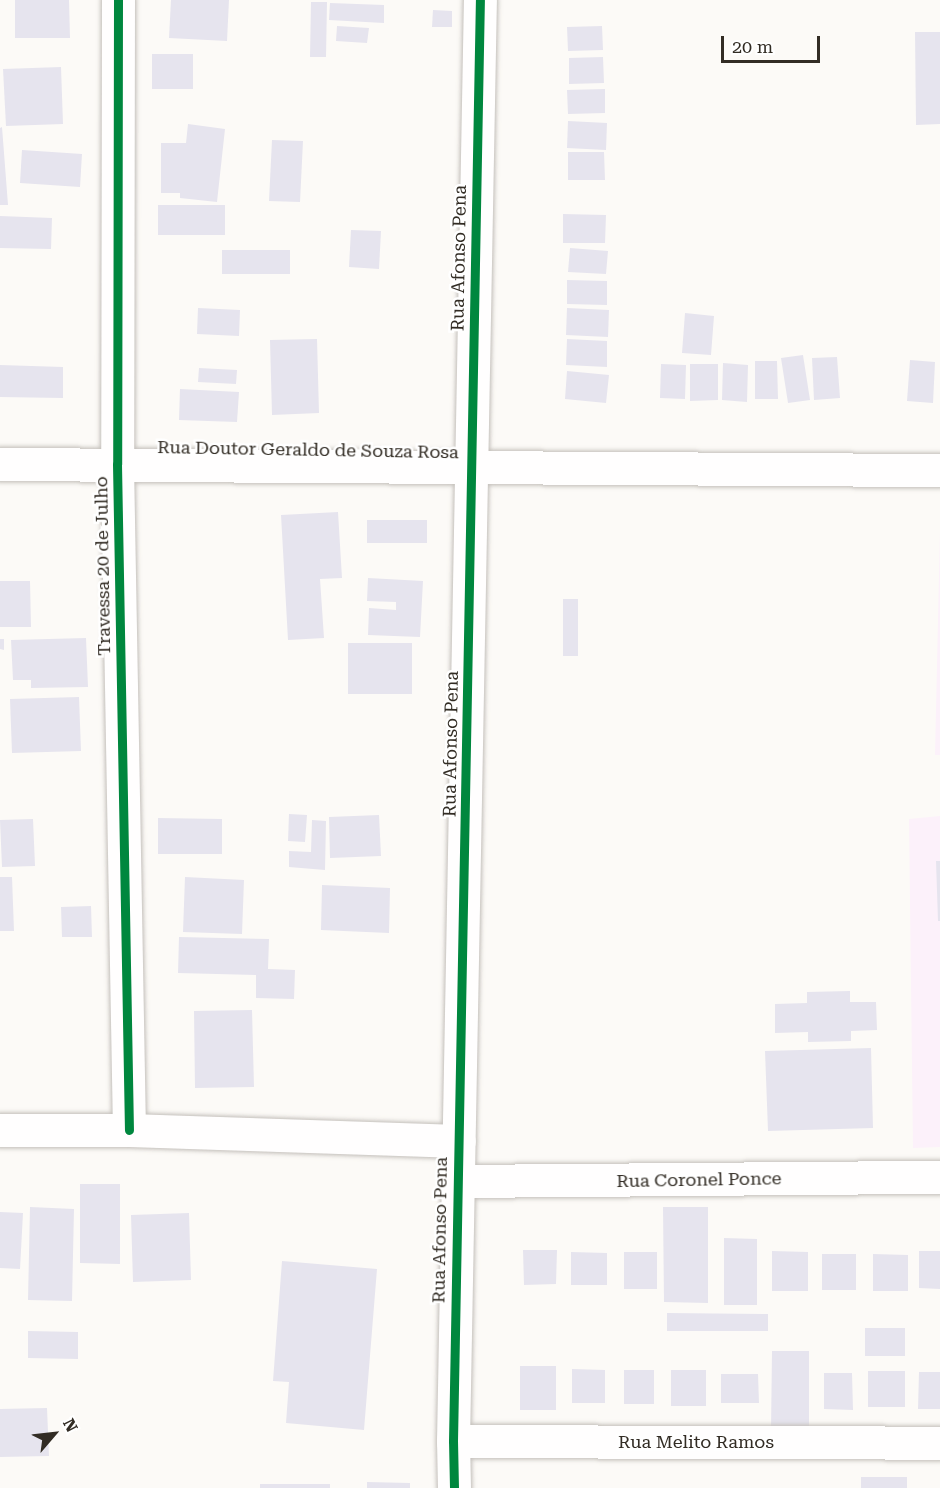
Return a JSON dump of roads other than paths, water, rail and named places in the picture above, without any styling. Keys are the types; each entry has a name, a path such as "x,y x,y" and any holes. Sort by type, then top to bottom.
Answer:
{"street":[{"name":"Travessa 20 de Julho","path":"118,0 117,464 129,1130"},
{"name":"Rua Afonso Pena","path":"454,1488 453,1442 480,0"},
{"name":"Rua Doutor Geraldo de Souza Rosa","path":"0,464 473,469 940,470"},
{"path":"0,1130 129,1130 459,1141"},
{"name":"Rua Coronel Ponce","path":"458,1181 940,1177"},
{"name":"Rua Melito Ramos","path":"453,1442 940,1443"}]}
